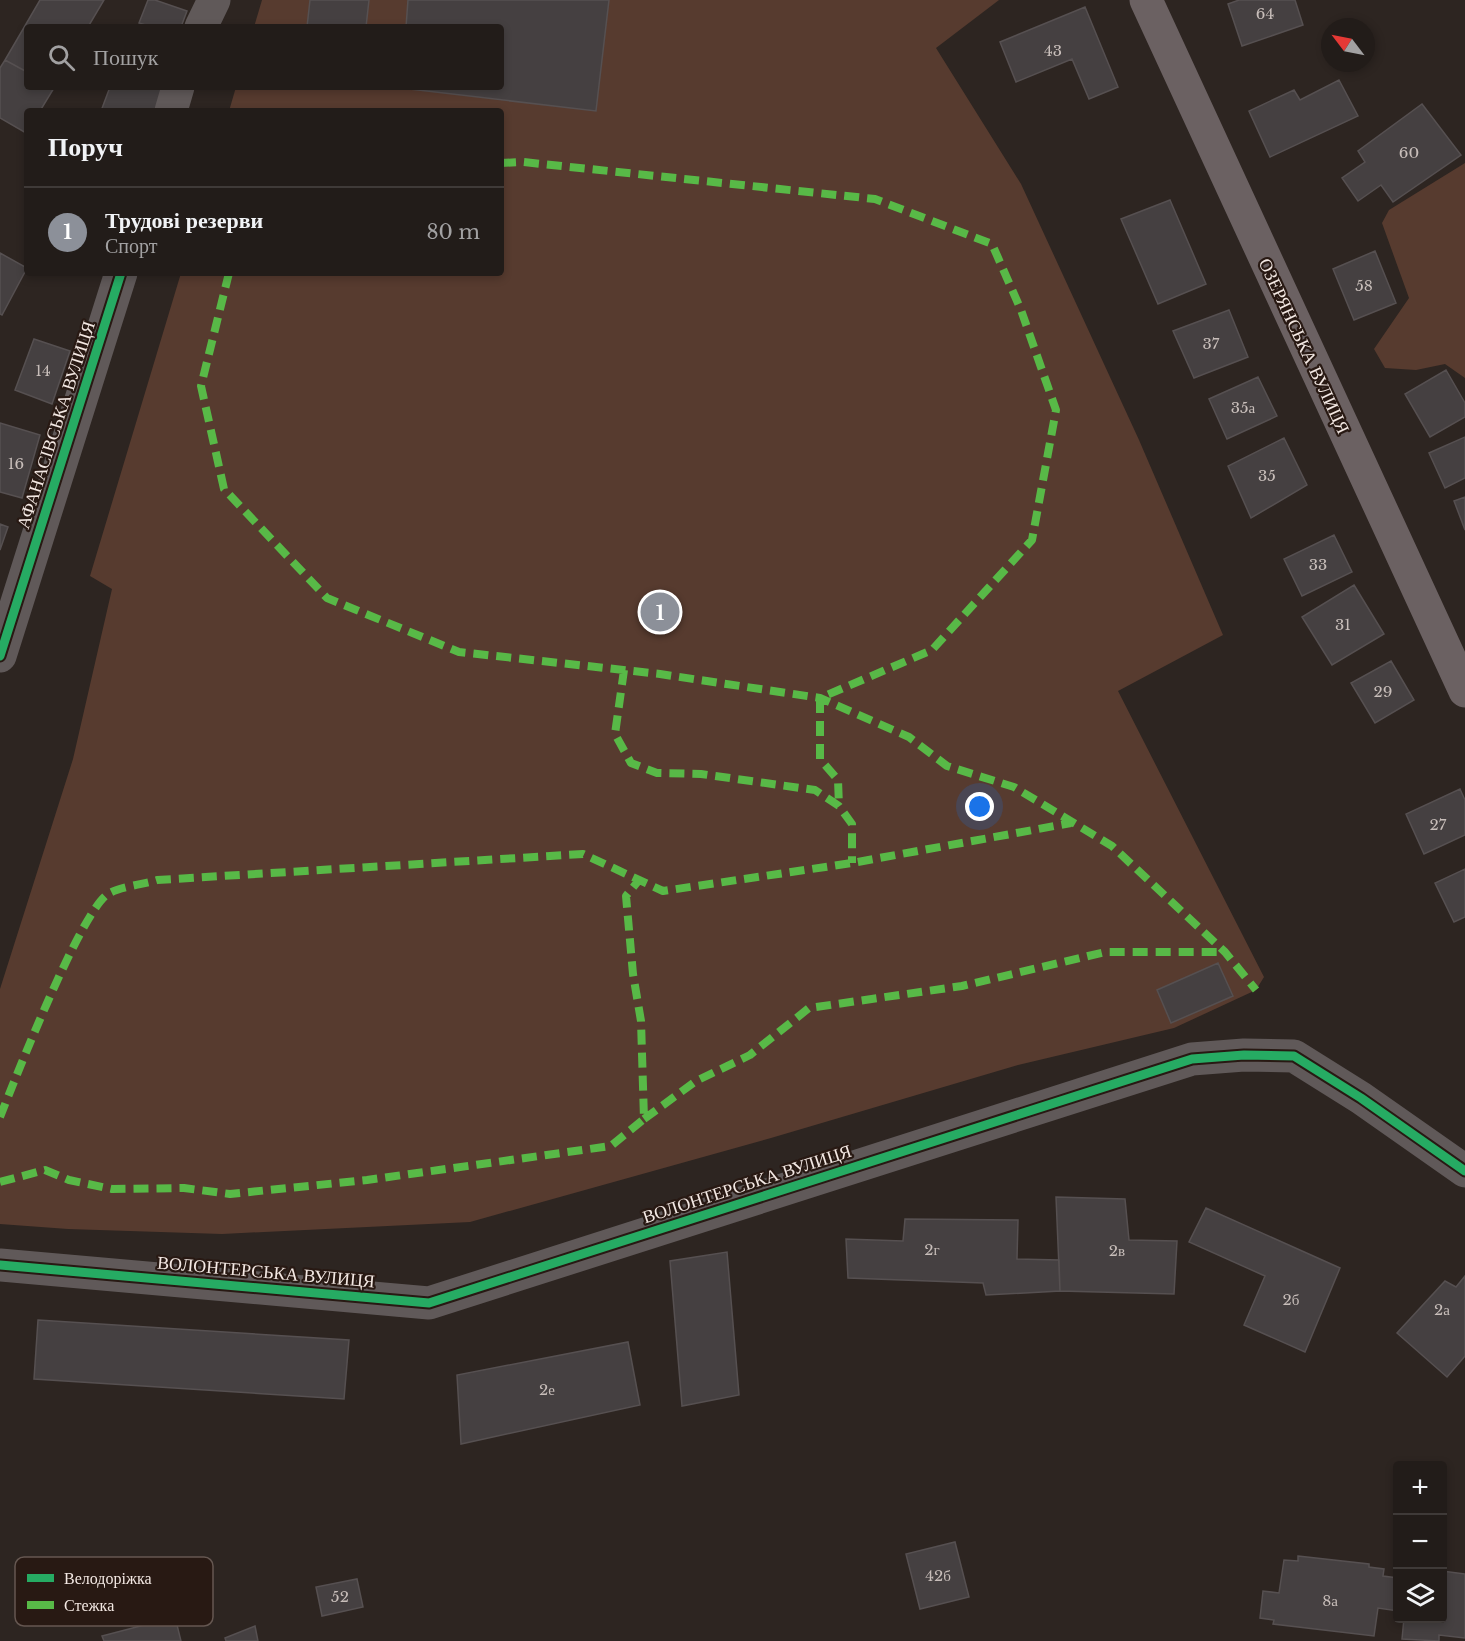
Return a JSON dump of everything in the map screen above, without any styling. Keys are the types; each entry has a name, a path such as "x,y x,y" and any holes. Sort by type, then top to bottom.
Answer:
{"main road":[{"name":"ОЗЕРЯНСЬКА ВУЛИЦЯ","path":"1146,0 1465,691"}],"street":[{"path":"202,24 214,0"},
{"path":"172,108 177,90"},
{"name":"АФАНАСІВСЬКА ВУЛИЦЯ","path":"0,656 120,276"},
{"name":"ВОЛОНТЕРСЬКА ВУЛИЦЯ","path":"0,1265 429,1304 1192,1059 1244,1055 1294,1056 1361,1098 1465,1171"}],"shaded area":[{"path":"262,0 999,0 936,48 1021,184 1139,440 1223,635 1118,691 1264,977 1256,990 1174,1028 1018,1065 771,1138 470,1222 222,1234 68,1229 0,1224 0,989 73,759 112,589 90,576 180,276 504,276 504,108 230,108 235,90 504,90 504,24 255,24"},
{"path":"1465,163 1465,378 1445,364 1416,370 1385,368 1374,349 1409,298 1382,223 1389,210"}],"building":[{"path":"40,0 104,0 90,24 26,24"},
{"path":"148,0 155,0 187,11 182,24 139,23"},
{"path":"310,0 369,0 366,24 307,24"},
{"path":"408,0 609,0 596,111 418,90 504,90 504,24 406,24"},
{"path":"1239,0 1295,0 1303,25 1242,46 1228,4"},
{"path":"1085,7 1118,87 1089,99 1072,59 1016,82 1000,42"},
{"path":"24,27 24,70 5,60"},
{"path":"5,60 24,70 24,90 53,90 42,108 24,108 24,132 0,118 0,68"},
{"path":"1339,80 1358,116 1270,157 1249,111 1294,90 1300,100"},
{"path":"109,90 164,90 158,108 102,108"},
{"path":"1422,104 1461,155 1393,202 1381,185 1358,201 1342,178 1365,162 1358,151"},
{"path":"1170,200 1206,284 1158,304 1121,219"},
{"path":"1375,251 1396,303 1354,320 1333,269"},
{"path":"0,253 24,266 24,274 2,315 0,314"},
{"path":"1229,310 1248,357 1194,378 1173,331"},
{"path":"34,339 70,351 52,404 15,390"},
{"path":"1446,370 1465,403 1465,417 1430,437 1405,394"},
{"path":"1258,377 1277,416 1227,439 1209,399"},
{"path":"0,423 40,435 22,498 0,492"},
{"path":"1465,437 1465,478 1445,488 1429,453"},
{"path":"1284,438 1307,485 1251,518 1228,466"},
{"path":"1465,497 1465,530 1454,501"},
{"path":"0,524 8,527 0,550"},
{"path":"1334,535 1352,572 1302,596 1284,559"},
{"path":"1354,585 1384,634 1332,665 1302,617"},
{"path":"1391,661 1414,700 1375,723 1351,683"},
{"path":"1460,789 1465,800 1465,835 1424,854 1406,814"},
{"path":"1465,869 1465,917 1454,922 1435,883"},
{"path":"1218,963 1233,996 1171,1023 1157,990"},
{"path":"1056,1197 1125,1199 1129,1240 1177,1241 1174,1294 1060,1291"},
{"path":"1206,1208 1340,1268 1305,1352 1244,1325 1265,1276 1189,1242"},
{"path":"905,1219 1018,1220 1017,1259 1059,1260 1060,1291 986,1295 983,1283 848,1278 846,1239 903,1241"},
{"path":"727,1252 739,1395 682,1406 670,1261"},
{"path":"1465,1276 1465,1356 1447,1377 1397,1333 1445,1281 1456,1287"},
{"path":"38,1320 349,1340 344,1399 34,1379"},
{"path":"628,1342 640,1405 461,1444 457,1375"},
{"path":"955,1542 969,1597 920,1609 906,1554"},
{"path":"1298,1556 1369,1564 1369,1567 1384,1569 1383,1576 1393,1577 1393,1610 1378,1608 1374,1636 1273,1624 1274,1620 1260,1618 1263,1591 1279,1593 1284,1560 1298,1561"},
{"path":"1447,1572 1465,1574 1465,1638 1439,1635 1439,1641 1402,1639 1404,1623 1447,1623"},
{"path":"357,1579 363,1607 322,1616 316,1587"},
{"path":"140,1626 177,1626 181,1641 104,1641 102,1636"},
{"path":"255,1626 258,1641 226,1641 225,1638"}],"marked path":[{"path":"504,163 523,162 875,199 992,244 1021,310 1056,410 1032,540 932,650 820,698"},
{"path":"228,276 201,386 224,489 327,598 459,652 660,674 820,698 909,737 947,766 1014,787 1112,846 1225,952 1256,990"},
{"path":"624,670 615,734 631,763 657,773 701,774 815,790 839,806 852,824 852,863"},
{"path":"820,698 820,759 838,780 839,806"},
{"path":"0,1117 50,998 82,931 96,907 108,894 125,888 157,880 583,854 663,891 852,863 1071,823"},
{"path":"0,1182 45,1170 69,1180 112,1189 184,1188 230,1194 367,1180 611,1146 644,1119 641,1021 633,974 626,896 639,880"},
{"path":"644,1119 696,1081 750,1055 809,1008 962,986 1105,952 1225,952"}],"cycle path":[{"path":"0,656 120,276"},
{"path":"0,1265 429,1303 1192,1059 1244,1055 1294,1056 1361,1098 1465,1171"}],"place":[{"name":"Трудові резерви","path":"660,612"}]}
